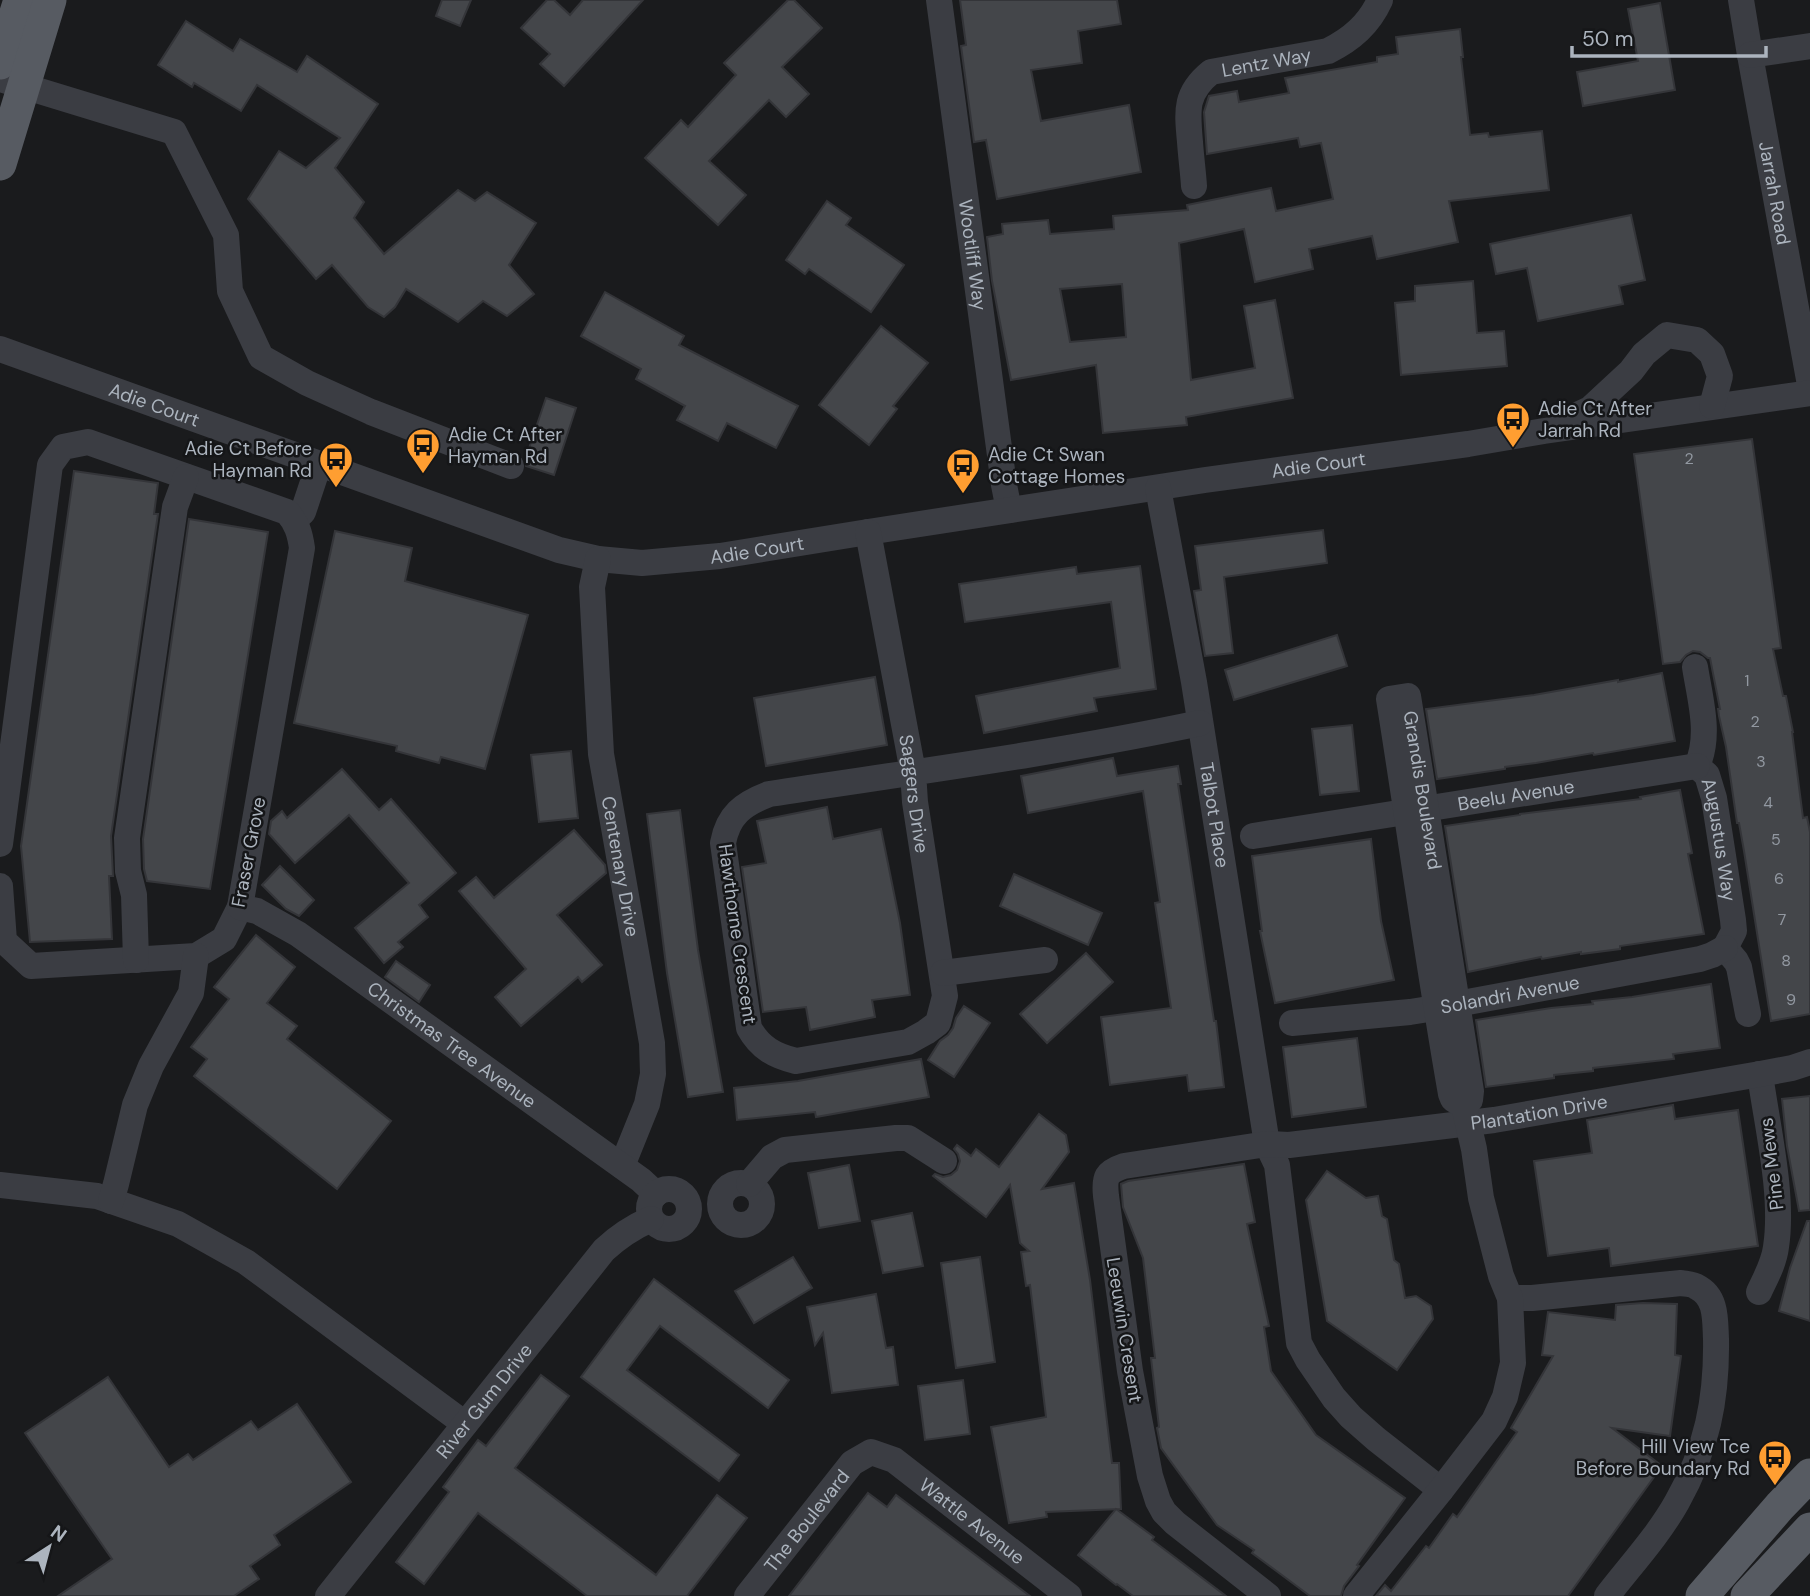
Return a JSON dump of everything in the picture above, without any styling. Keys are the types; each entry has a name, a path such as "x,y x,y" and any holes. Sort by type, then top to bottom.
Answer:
{"main road":[{"path":"0,63 20,0"},
{"path":"0,164 12,83 50,0"},
{"path":"1702,1596 1810,1475"},
{"path":"1747,1596 1810,1529"}],"street":[{"name":"Wootliff Way","path":"939,0 1009,510"},
{"name":"Lentz Way","path":"1194,186 1187,106 1201,80 1211,72 1328,51 1345,42 1364,26 1380,0"},
{"name":"Jarrah Road","path":"1741,0 1810,385"},
{"path":"1749,55 1810,46"},
{"path":"12,83 174,132 226,234 230,291 261,357 307,383 370,412 511,466"},
{"name":"Adie Court","path":"1544,431 1590,409 1631,371 1643,354 1667,335 1697,340 1712,354 1720,376 1712,406"},
{"name":"Adie Court","path":"0,349 559,550 598,559 642,563 720,556 1009,510 1810,393"},
{"path":"0,844 50,465 63,447 88,442 287,512 294,520 303,512 319,464"},
{"path":"136,960 134,895 128,871 127,838 175,507 186,477"},
{"name":"Talbot Place","path":"1158,488 1200,723 1267,1144 1277,1165 1299,1343 1320,1379 1351,1417 1441,1490"},
{"name":"Fraser Grove","path":"0,886 4,941 31,967 196,956 224,939 240,907 302,548 300,533 294,520"},
{"name":"Saggers Drive","path":"868,532 914,772 915,802 945,996 938,1023 908,1042"},
{"name":"Centenary Drive","path":"598,559 592,587 601,754 652,1043 653,1074 647,1104 622,1166"},
{"name":"Augustus Way","path":"1695,667 1705,735 1697,766 1707,775 1714,798 1734,931 1726,948"},
{"path":"914,772 1143,735 1200,723"},
{"name":"Beelu Avenue","path":"1253,836 1697,766"},
{"name":"Hawthorne Crescent","path":"908,1042 796,1061 779,1057 756,1040 749,1028 723,844 726,827 752,800 769,794 914,772"},
{"name":"Grandis Boulevard","path":"1417,811 1446,1006 1451,1094 1466,1115"},
{"name":"Christmas Tree Avenue","path":"240,907 257,911 298,934 622,1166 653,1206"},
{"path":"1726,948 1739,967 1748,1014"},
{"name":"Solandri Avenue","path":"1292,1023 1446,1006 1700,959 1726,948"},
{"path":"111,1200 135,1105 151,1066 191,993 196,956"},
{"path":"943,973 1045,960"},
{"name":"Plantation Drive","path":"1267,1144 1289,1145 1466,1115 1760,1074 1810,1062"},
{"name":"Pine Mews","path":"1759,1292 1771,1267 1776,1247 1777,1222 1777,1191 1760,1074"},
{"path":"1356,1596 1494,1420 1505,1398 1514,1363 1510,1298 1501,1276 1480,1198 1466,1115"},
{"path":"653,1206 662,1190 677,1191 684,1195 690,1209 720,1207 728,1221 743,1225 751,1223 761,1211 760,1195 749,1184 772,1157 785,1150 908,1138 944,1161"},
{"name":"Leeuwin Cresent","path":"1267,1144 1124,1166 1113,1169 1104,1184 1130,1371 1152,1487 1164,1512 1175,1523 1268,1596"},
{"path":"0,1185 97,1196 178,1224 246,1262 465,1424"},
{"name":"River Gum Drive","path":"328,1596 604,1250 653,1206"},
{"path":"1510,1298 1681,1283 1697,1287 1707,1295 1715,1309 1716,1373 1712,1407 1692,1473 1676,1504 1652,1539 1606,1596"},
{"name":"The Boulevard","path":"747,1596 852,1463 871,1452"},
{"name":"Wattle Avenue","path":"871,1452 894,1460 1069,1596"}],"building":[{"path":"442,0 471,0 460,26 436,16"},
{"path":"547,0 554,0 570,15 583,0 643,0 564,86 540,64 550,54 521,28"},
{"path":"788,0 794,0 822,28 782,67 809,94 786,117 769,100 709,161 746,195 718,225 645,158 681,120 688,127 736,75 724,63"},
{"path":"960,0 1117,0 1121,24 1078,31 1082,63 1031,70 1041,121 1129,105 1141,172 997,199 986,140 974,142 961,46 966,45"},
{"path":"1660,3 1675,90 1583,106 1577,72 1638,61 1628,9"},
{"path":"186,21 233,51 240,39 297,72 307,56 378,104 335,168 364,202 354,218 384,254 458,190 475,201 487,192 536,223 509,265 534,294 507,316 483,301 458,322 406,289 395,307 384,317 368,307 332,265 316,279 248,199 279,151 306,168 340,138 257,85 241,111 194,83 192,87 158,65"},
{"path":"1460,29 1470,135 1488,133 1489,137 1542,131 1549,190 1449,201 1458,242 1377,259 1372,236 1309,249 1313,269 1255,282 1244,229 1179,243 1191,380 1255,368 1244,306 1275,300 1293,398 1186,417 1187,425 1103,433 1096,365 1011,380 992,281 987,237 1003,234 1002,224 1048,220 1050,234 1114,229 1113,216 1188,210 1187,205 1271,188 1276,211 1333,199 1321,143 1300,147 1298,138 1207,154 1204,112 1209,96 1237,91 1239,102 1289,93 1285,78 1377,62 1377,57 1398,54 1396,37","holes":["1122,284 1126,337 1070,342 1060,289"]},
{"path":"827,201 851,218 846,225 904,265 871,312 809,269 805,274 786,260"},
{"path":"1631,215 1645,280 1619,286 1623,304 1538,321 1527,268 1496,274 1490,244"},
{"path":"1473,281 1477,333 1504,331 1507,366 1401,375 1395,303 1415,301 1415,286"},
{"path":"605,292 684,336 679,345 798,406 776,448 727,423 718,441 677,420 685,406 636,379 641,369 581,336"},
{"path":"881,326 928,363 893,406 897,409 869,445 819,405"},
{"path":"546,398 576,408 554,475 526,466 525,460"},
{"path":"1752,439 1781,648 1773,649 1793,732 1803,818 1807,817 1810,832 1810,1014 1771,1021 1710,658 1693,651 1680,662 1663,664 1634,454"},
{"path":"74,471 158,483 154,514 158,514 111,836 113,876 109,876 112,939 30,942 21,846"},
{"path":"189,519 268,532 210,889 147,881 144,869 143,839"},
{"path":"1323,530 1327,563 1224,577 1233,653 1205,656 1194,591 1201,590 1195,546"},
{"path":"335,531 412,548 405,581 528,615 485,769 441,757 439,763 396,751 397,746 294,723"},
{"path":"1140,566 1156,689 1094,698 1097,711 984,733 976,696 1120,668 1111,602 965,622 959,584 1076,567 1077,574"},
{"path":"1337,635 1347,666 1234,700 1225,670"},
{"path":"1662,673 1675,741 1437,779 1426,709 1534,695"},
{"path":"875,677 887,745 766,766 754,698"},
{"path":"1352,725 1359,791 1320,795 1312,729"},
{"path":"571,751 578,818 539,822 531,755"},
{"path":"1113,758 1117,776 1178,766 1181,784 1178,784 1224,1087 1189,1091 1187,1075 1110,1085 1101,1017 1171,1008 1155,903 1160,902 1143,791 1028,813 1021,776"},
{"path":"342,769 379,810 391,799 456,873 419,905 428,917 398,942 403,947 384,963 355,928 409,883 349,815 295,863 269,834 271,821 282,811 287,818"},
{"path":"1680,790 1692,853 1688,854 1704,934 1620,946 1620,949 1541,957 1468,972 1445,826 1641,799 1640,797"},
{"path":"827,807 833,839 881,829 900,923 910,995 872,1000 875,1017 810,1030 806,1007 763,1012 742,867 766,863 757,821"},
{"path":"680,810 698,950 723,1092 688,1097 667,973 647,814"},
{"path":"574,830 605,865 606,873 557,915 602,965 582,982 578,977 521,1026 495,997 526,969 459,891 476,877 494,898"},
{"path":"1371,839 1381,921 1394,980 1275,1003 1260,931 1252,856"},
{"path":"280,866 314,900 299,916 286,909 262,885"},
{"path":"1014,874 1102,913 1088,945 1000,906"},
{"path":"256,935 295,967 267,1003 297,1026 287,1039 391,1121 337,1189 194,1076 207,1059 191,1047 229,999 214,987"},
{"path":"1086,953 1113,982 1047,1043 1020,1014"},
{"path":"396,961 430,985 419,1002 385,977"},
{"path":"1711,984 1720,1048 1673,1054 1674,1059 1593,1068 1593,1071 1554,1075 1554,1078 1486,1087 1476,1020"},
{"path":"964,1006 990,1023 954,1077 928,1060 940,1041 953,1028"},
{"path":"1357,1038 1366,1107 1292,1117 1283,1047"},
{"path":"921,1059 929,1097 816,1117 815,1112 737,1120 734,1088 798,1081"},
{"path":"1810,1096 1810,1210 1799,1211 1787,1146 1782,1099"},
{"path":"1673,1105 1675,1119 1738,1110 1758,1246 1611,1266 1609,1248 1548,1256 1534,1161 1592,1153 1587,1120"},
{"path":"1039,1114 1066,1135 1069,1152 1042,1189 1074,1183 1090,1280 1112,1463 1119,1463 1121,1509 1046,1512 1047,1517 1009,1523 991,1427 1046,1417 1030,1285 1026,1286 1021,1252 1029,1251 1020,1243 1010,1185 986,1217 933,1176 951,1175 957,1170 960,1161 954,1149 957,1145 971,1156 976,1149 999,1167"},
{"path":"1244,1164 1255,1222 1247,1224 1269,1326 1264,1327 1271,1371 1316,1435 1405,1498 1357,1565 1359,1566 1344,1586 1341,1596 1310,1596 1252,1553 1254,1550 1217,1525 1161,1448 1151,1358 1155,1358 1143,1258 1123,1207 1121,1184"},
{"path":"849,1165 860,1221 819,1228 808,1173"},
{"path":"1327,1171 1366,1198 1378,1196 1382,1216 1387,1219 1394,1260 1399,1264 1405,1298 1416,1296 1431,1306 1433,1319 1397,1370 1327,1321 1306,1200"},
{"path":"912,1213 923,1266 883,1273 872,1221"},
{"path":"1807,1221 1810,1221 1810,1321 1779,1311 1790,1268"},
{"path":"793,1257 812,1288 754,1323 735,1291"},
{"path":"980,1257 995,1362 956,1368 941,1263"},
{"path":"654,1279 789,1380 768,1408 660,1326 627,1370 739,1455 719,1481 581,1377"},
{"path":"876,1294 886,1348 893,1347 898,1385 832,1393 823,1333 815,1345 807,1307"},
{"path":"1677,1304 1675,1355 1681,1356 1670,1436 1612,1428 1662,1466 1568,1596 1376,1596 1385,1585 1391,1591 1426,1546 1429,1548 1453,1514 1457,1517 1517,1432 1511,1428 1553,1356 1542,1355 1548,1312 1615,1320 1616,1305"},
{"path":"541,1375 569,1396 515,1468 656,1575 717,1495 747,1518 687,1596 587,1596 478,1513 424,1584 396,1562 449,1492 443,1487 478,1440 486,1446"},
{"path":"108,1377 169,1467 188,1454 193,1460 251,1421 258,1430 297,1404 351,1482 274,1535 280,1545 250,1566 259,1579 234,1596 58,1596 112,1559 25,1433"},
{"path":"963,1380 970,1434 925,1440 918,1386"},
{"path":"868,1493 887,1507 896,1495 1030,1596 789,1596"},
{"path":"1116,1509 1226,1596 1133,1596 1078,1555"}],"place":[{"name":"Adie Ct After Jarrah Rd","path":"1513,449"},
{"name":"Adie Ct After Hayman Rd","path":"423,475"},
{"name":"Adie Ct Before Hayman Rd","path":"336,489"},
{"name":"Adie Ct Swan Cottage Homes","path":"963,495"},
{"name":"Hill View Tce Before Boundary Rd","path":"1775,1487"}]}
